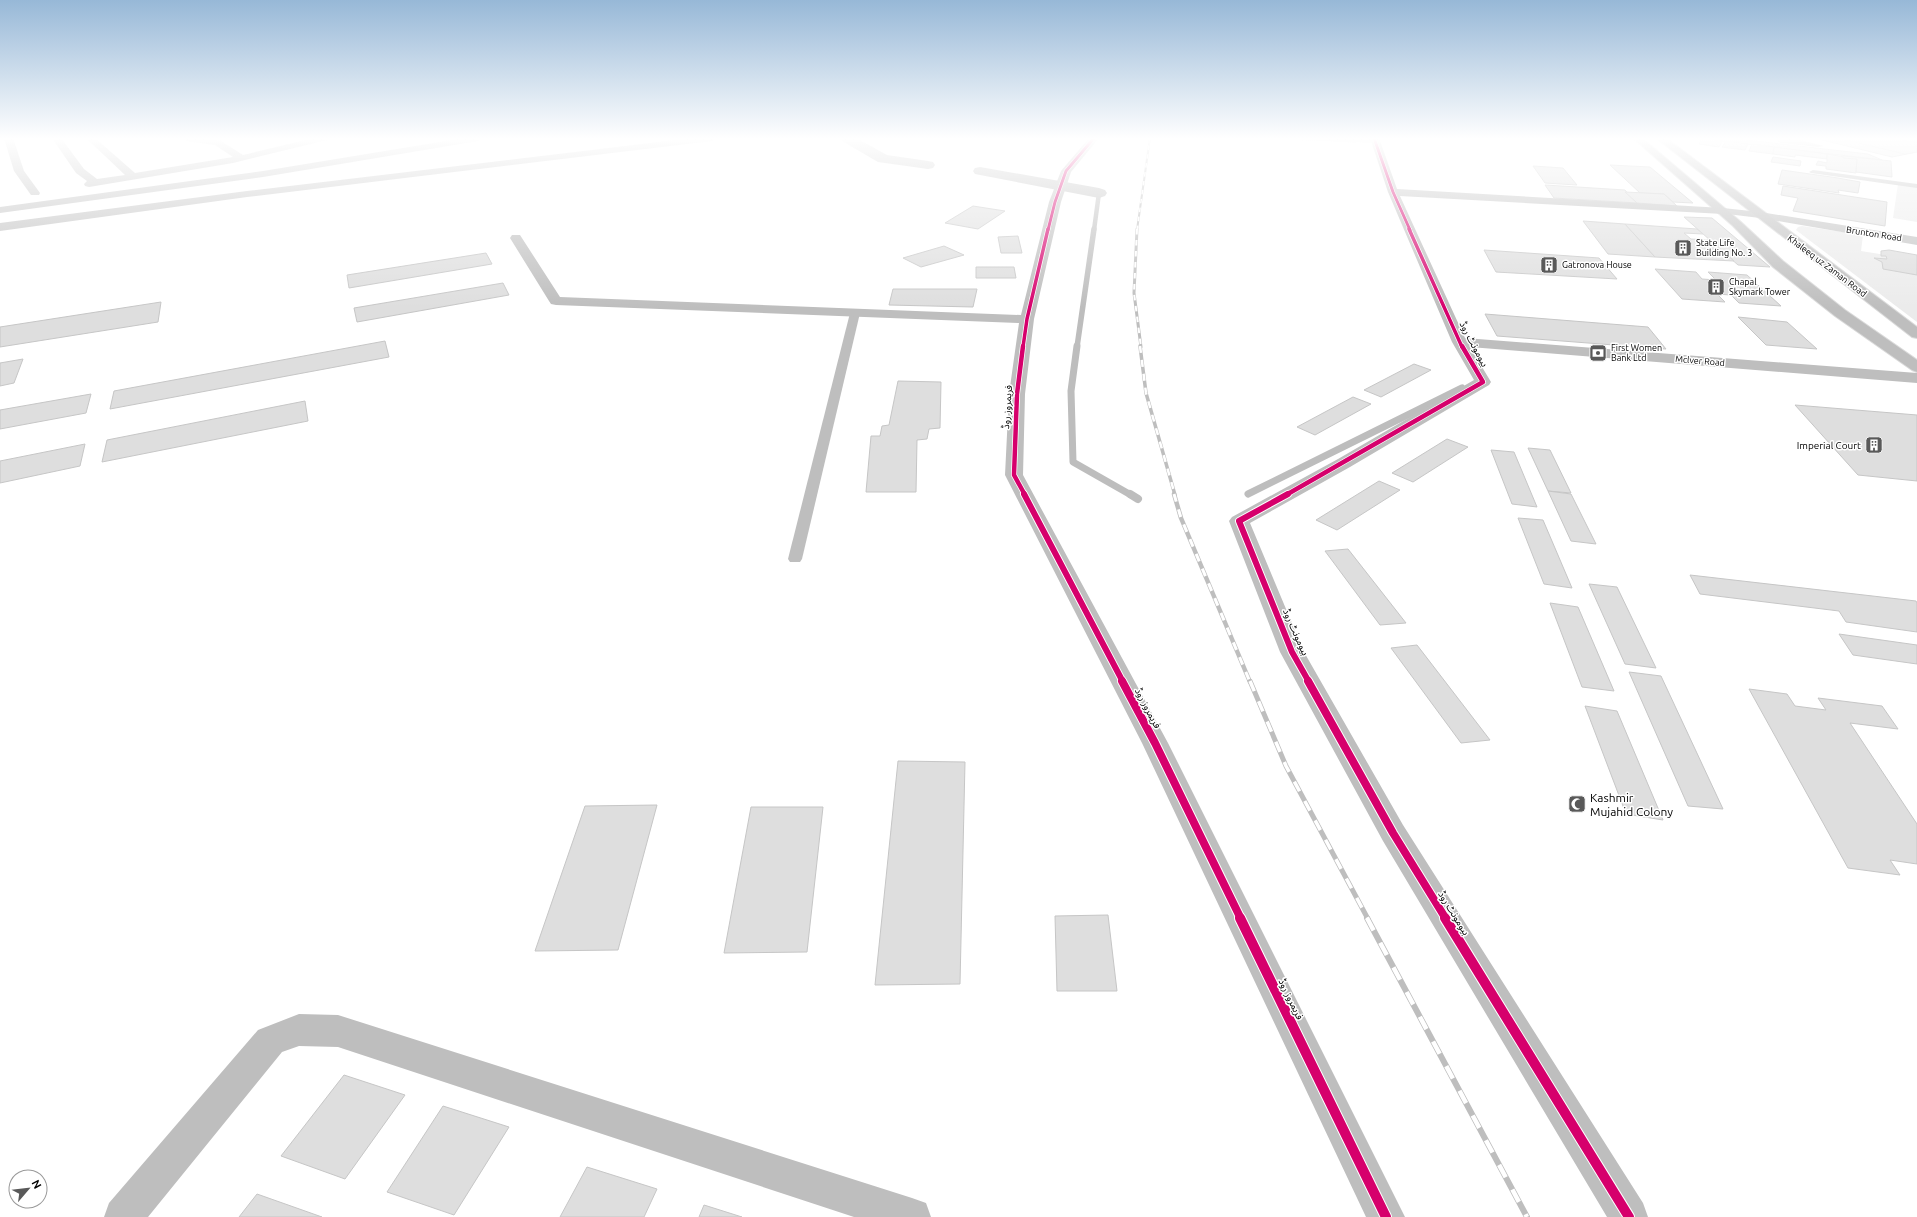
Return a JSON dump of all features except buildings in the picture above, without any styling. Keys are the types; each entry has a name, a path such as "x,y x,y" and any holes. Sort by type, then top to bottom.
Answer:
{"street":[{"path":"21,196 28,195"},
{"path":"0,210 112,195"},
{"path":"0,228 241,195"},
{"name":"فریمروز روڈ","path":"1058,195 1027,319 1017,394 1014,475 1155,743 1386,1217"},
{"name":"بیومونٹ روڈ","path":"1393,195 1459,342 1483,382 1350,459 1239,520 1292,652 1393,834 1629,1217"},
{"path":"1441,195 1723,211"},
{"path":"1704,195 1778,264 1840,313 1917,367"},
{"name":"Khaleeq uz Zaman Road","path":"1734,195 1917,334"},
{"name":"Brunton Road","path":"1723,211 1760,215 1917,241"},
{"path":"516,238 556,301 1027,319"},
{"name":"Mclver Road","path":"1459,342 1917,378"},
{"path":"123,1217 270,1042 299,1030 338,1031 912,1217"}],"lane":[{"path":"795,559 855,313"}],"shaded area":[{"path":"1896,195 1917,195 1917,222 1893,218"},
{"path":"1802,226 1863,235 1861,251 1917,260 1917,322 1796,230 1798,227"}],"waterway":[{"path":"1094,230 1099,195"},
{"path":"1077,347 1094,229"},
{"path":"1077,346 1071,391 1073,462 1131,495"},
{"path":"1248,494 1462,388"},
{"path":"1130,494 1138,499"}],"railway":[{"path":"1137,230 1142,195"},
{"path":"1137,229 1134,293 1141,347"},
{"path":"1140,346 1146,393 1175,495"},
{"path":"1174,494 1181,518 1250,682"},
{"path":"1250,681 1286,766 1368,919"},
{"path":"1367,918 1527,1217"}],"cycle path":[{"path":"1058,195 1027,319 1017,394 1014,475 1155,743 1386,1217"},
{"path":"1394,195 1459,342 1483,382 1344,463 1239,521 1292,652 1393,833 1629,1217"}],"place":[{"name":"State Life Building No. 3","path":"1683,248"},
{"name":"Gatronova House","path":"1549,265"},
{"name":"Chapal Skymark Tower","path":"1716,287"},
{"name":"First Women Bank Ltd","path":"1598,353"},
{"name":"Imperial Court","path":"1874,445"},
{"name":"Kashmir Mujahid Colony","path":"1577,804"}]}
